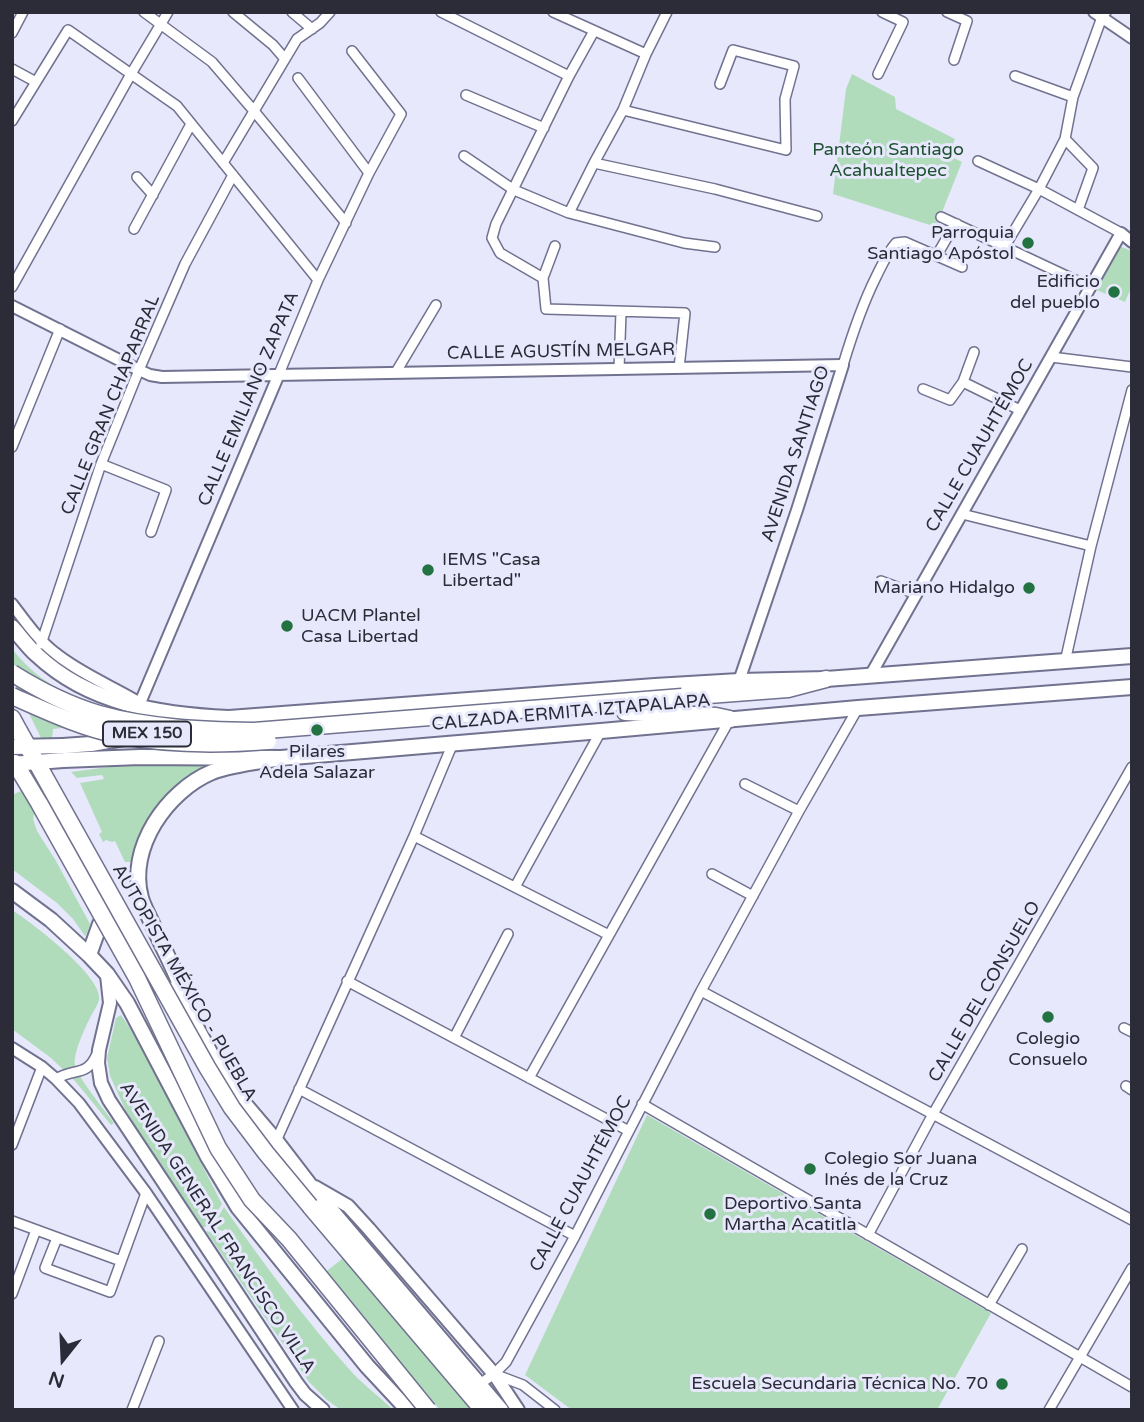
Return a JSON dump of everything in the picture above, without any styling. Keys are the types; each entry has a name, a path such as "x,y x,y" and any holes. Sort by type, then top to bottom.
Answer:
{"highway":[{"path":"12,673 53,695 98,714 145,724 208,730 264,730 788,689 826,679"},
{"path":"12,696 63,718 116,735 199,743 259,742 625,712 730,719"},
{"name":"AUTOPISTA MÉXICO - PUEBLA","path":"12,718 186,1031 232,1108 266,1153 483,1410"},
{"name":"AUTOPISTA MÉXICO - PUEBLA","path":"13,759 137,978 218,1149 252,1200 289,1239 428,1410"}],"main road":[{"name":"CALZADA ERMITA IZTAPALAPA","path":"12,627 37,655 61,674 110,699 187,716 229,718 1132,656"},
{"name":"CALZADA ERMITA IZTAPALAPA","path":"13,759 63,753 140,757 281,758 1132,687"},
{"path":"12,704 45,786 160,980"},
{"path":"265,758 251,751 247,746 247,737 255,724 272,714"},
{"name":"MEX 150","path":"63,753 91,744 229,718"},
{"path":"12,728 42,796 111,908 160,980 188,1012 236,1094 501,1410"},
{"path":"12,739 100,924 128,972 152,1027 157,1060"},
{"path":"188,1012 181,985 142,900 138,872 143,850 160,815 179,793 194,782 214,772 281,758"},
{"path":"12,891 51,920 107,974 127,1003 208,1157 238,1207 367,1366 408,1410"},
{"path":"89,955 100,924"},
{"name":"AVENIDA GENERAL FRANCISCO VILLA","path":"107,974 110,1003 99,1050 102,1083 120,1118 296,1382 323,1410"},
{"path":"309,1184 348,1206 494,1374 518,1410"}],"street":[{"path":"12,33 23,12"},
{"path":"145,12 212,62 346,223"},
{"path":"12,287 168,12"},
{"path":"233,12 273,45 285,59"},
{"path":"292,12 312,29"},
{"path":"223,163 297,39 330,12"},
{"path":"441,12 569,76"},
{"path":"554,12 646,54"},
{"path":"569,213 623,110 667,12"},
{"path":"878,74 903,22 882,12"},
{"path":"947,12 967,21 954,60"},
{"path":"1005,246 1065,139 1073,97 1101,14 1132,37"},
{"path":"12,121 68,30 177,106 318,280"},
{"path":"543,278 499,253 492,238 496,224 594,31"},
{"path":"623,110 786,150 785,99 794,66 733,50 720,84"},
{"name":"CALLE EMILIANO ZAPATA","path":"139,705 318,280 369,173 401,114 352,51"},
{"path":"12,69 36,82"},
{"path":"1015,76 1073,97"},
{"path":"298,78 369,173"},
{"path":"466,95 544,128"},
{"path":"134,229 191,124"},
{"path":"1065,139 1093,168 1078,210"},
{"path":"464,156 514,190 569,213 684,243 715,247"},
{"path":"978,161 1039,189 1128,238"},
{"path":"594,163 715,189 817,216"},
{"name":"CALLE GRAN CHAPARRAL","path":"37,655 101,464 139,370 185,264 233,175"},
{"path":"137,177 153,195"},
{"path":"941,217 1090,287"},
{"path":"957,224 937,255 962,267"},
{"name":"CALLE CUAUHTÉMOC","path":"870,676 1090,287 1128,238"},
{"name":"AVENIDA SANTIAGO","path":"740,681 853,331 867,296 895,243 905,242 937,255"},
{"path":"555,246 543,278 546,309 685,313 679,368"},
{"path":"396,372 436,305"},
{"name":"CALLE AGUSTÍN MELGAR","path":"12,306 139,370 162,377 843,365"},
{"path":"619,369 621,312"},
{"path":"12,447 60,329"},
{"path":"923,388 950,400 963,382 974,352"},
{"path":"1051,357 1132,366"},
{"path":"963,382 1020,410"},
{"path":"1065,662 1091,546 1132,390"},
{"path":"1121,432 1132,435"},
{"path":"101,464 166,490 151,532"},
{"path":"962,514 1091,546"},
{"path":"880,581 916,594"},
{"name":"CALZADA ERMITA IZTAPALAPA","path":"12,604 54,652 78,669 121,691 139,705"},
{"name":"CALLE CUAUHTÉMOC","path":"480,1384 506,1362 575,1237 701,991 858,708"},
{"path":"529,1078 730,719"},
{"path":"515,887 601,732"},
{"path":"276,1141 414,836 453,743"},
{"name":"CALLE DEL CONSUELO","path":"868,1235 933,1114 1132,768"},
{"path":"745,784 799,811"},
{"path":"414,836 609,935"},
{"path":"712,874 753,896"},
{"path":"454,1038 508,934"},
{"path":"347,981 629,1130"},
{"path":"701,991 1132,1220"},
{"path":"12,1048 56,1079 79,1103 146,1193 293,1410"},
{"path":"56,1079 68,1072 87,1069 99,1050"},
{"path":"12,1144 41,1067"},
{"path":"299,1089 575,1237"},
{"path":"642,1104 1132,1387"},
{"path":"57,1238 46,1268 110,1292 146,1193"},
{"path":"12,1221 121,1261"},
{"path":"12,1294 36,1230"},
{"path":"989,1305 1022,1249"},
{"path":"1049,1410 1132,1268"},
{"path":"132,1410 159,1341"},
{"path":"494,1374 523,1385 555,1410"}],"green space":[{"name":"Panteón Santiago Acahualtepec","path":"852,74 895,97 896,109 955,139 948,155 962,162 936,227 833,194 846,89"},
{"path":"1119,246 1132,251 1132,286 1125,302 1094,289"},
{"path":"12,649 50,684 76,697 123,715 128,711 187,722 117,732 111,722 53,729 52,740 42,740 12,679"},
{"path":"221,764 196,775 133,862 125,862 115,841 103,842 99,834 102,832 80,783 104,779 102,775 77,778 71,772 116,766"},
{"path":"23,790 35,809 33,819 37,831 90,924 85,936 57,903 12,869 12,795"},
{"path":"12,910 79,965 97,990 99,1000 79,1042 75,1065 114,1123 111,1125 75,1081 51,1058 12,1029"},
{"path":"121,1015 136,1037 222,1204 210,1224 203,1228 136,1127 110,1076 107,1058 116,1018"},
{"name":"Deportivo Santa Martha Acatitla","path":"647,1115 991,1313 937,1410 572,1410 525,1375"},
{"path":"224,1207 284,1290 332,1350 393,1410 341,1410 309,1382 206,1231 218,1234 223,1242 231,1236 226,1229 222,1231 212,1227"},
{"path":"357,1247 494,1410 440,1410 424,1390 413,1399 313,1282"}],"place":[{"name":"Parroquia Santiago Apóstol","path":"1028,243"},
{"name":"Edificio del pueblo","path":"1114,292"},
{"name":"IEMS \"Casa Libertad\"","path":"428,570"},
{"name":"Mariano Hidalgo","path":"1029,588"},
{"name":"UACM Plantel Casa Libertad","path":"287,626"},
{"name":"Pilares Adela Salazar","path":"317,730"},
{"name":"Colegio Consuelo","path":"1048,1017"},
{"name":"Colegio Sor Juana Inés de la Cruz","path":"810,1169"},
{"name":"Deportivo Santa Martha Acatitla","path":"710,1214"},
{"name":"Escuela Secundaria Técnica No. 70","path":"1002,1384"}]}
